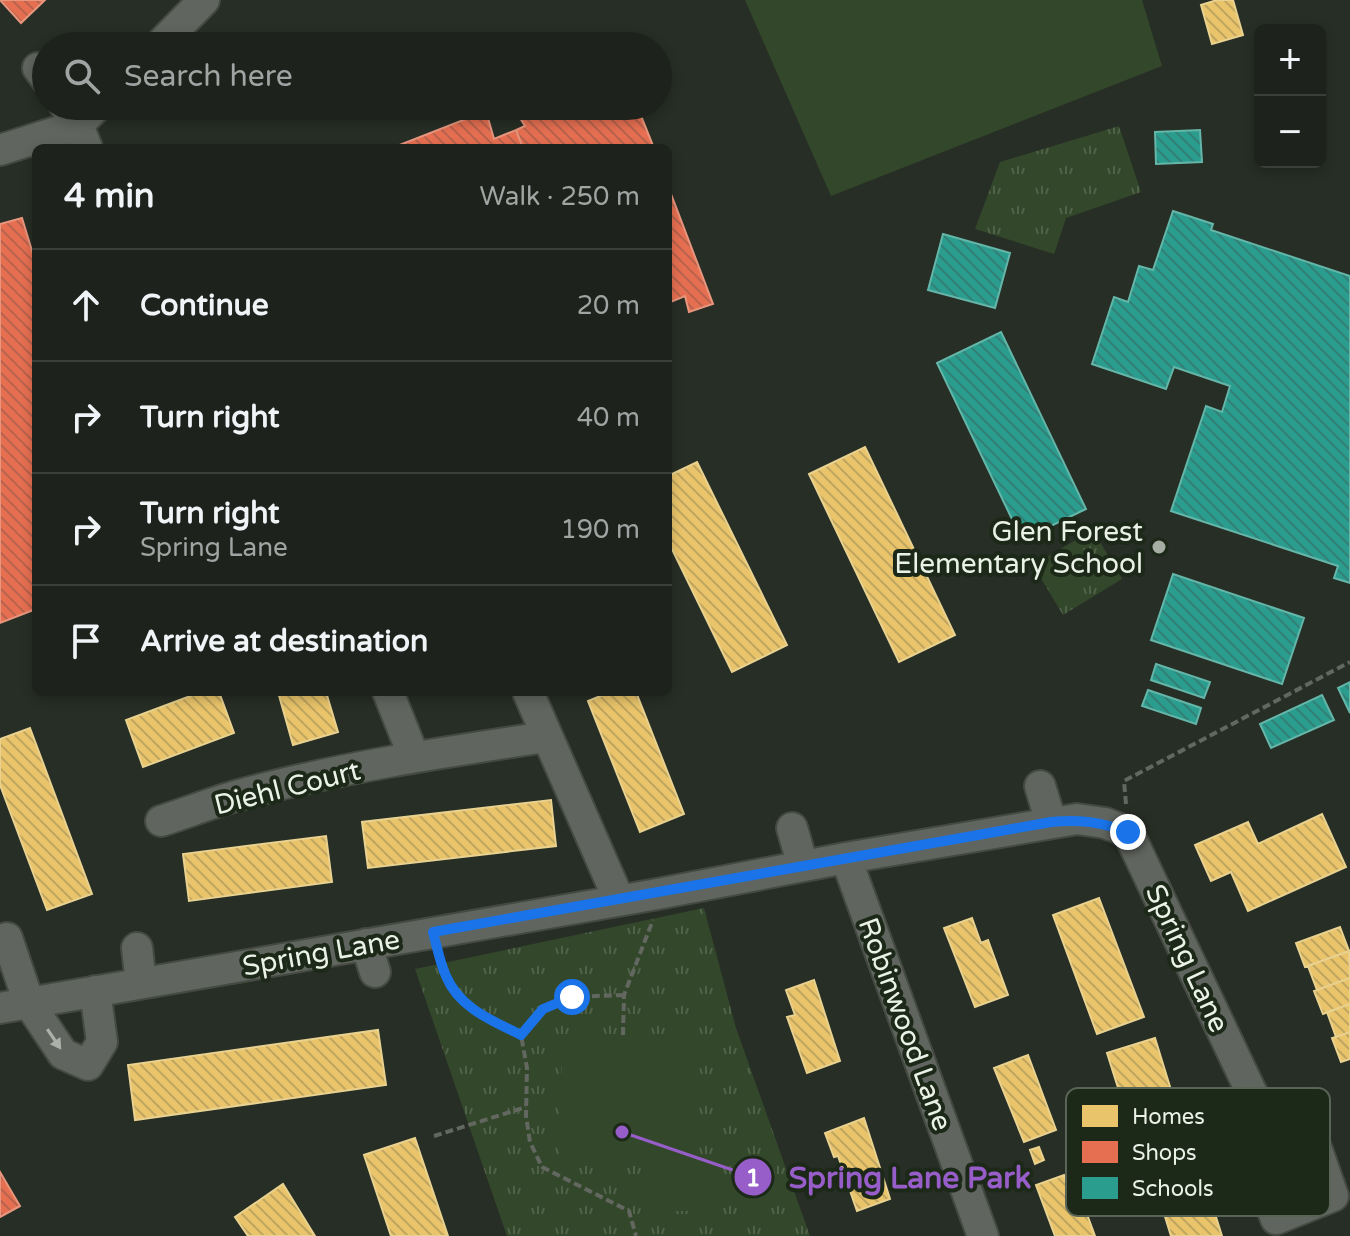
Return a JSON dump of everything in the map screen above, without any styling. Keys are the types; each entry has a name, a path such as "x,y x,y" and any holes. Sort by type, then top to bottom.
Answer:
{"street":[{"path":"173,32 204,0"},
{"path":"0,150 82,121"},
{"path":"390,696 414,757"},
{"path":"530,696 619,900"},
{"name":"Diehl Court","path":"161,821 242,794 414,757 546,737"},
{"path":"1040,786 1051,822"},
{"name":"Spring Lane","path":"14,1005 141,983 371,958 433,932 1077,819 1128,832 1249,1088"},
{"path":"792,828 803,866"},
{"name":"Robinwood Lane","path":"846,858 983,1236"},
{"path":"7,938 14,1005 63,1054 88,1065 102,1042 95,991"},
{"path":"137,948 141,983"}],"path":[{"path":"1128,832 1124,781 1350,662"},
{"path":"623,1035 624,995 652,927 653,914"},
{"path":"433,932 446,978 460,998 477,1013 521,1035"},
{"path":"521,1035 543,1009 572,997 624,995"},
{"path":"521,1035 527,1068 526,1107 530,1142 542,1167 629,1211 636,1236"},
{"path":"434,1136 526,1107"}],"green space":[{"path":"745,0 1142,0 1162,66 831,196"},
{"path":"1119,126 1141,192 1066,218 1054,254 975,229 1000,162"},
{"path":"1093,530 1122,579 1063,615 1033,565"},
{"path":"704,908 736,1028 810,1236 507,1236 415,969"},
{"path":"562,1034 700,1036 698,1162 717,1163 716,1211 643,1211 643,1162 560,1161"}],"building: Homes":[{"path":"1217,0 1233,0 1243,35 1212,44 1201,5"},
{"path":"865,447 955,635 899,662 809,474"},
{"path":"697,462 787,645 732,672 672,549 672,474"},
{"path":"190,696 220,696 234,733 143,767 126,720"},
{"path":"279,696 327,696 338,732 293,745"},
{"path":"600,696 638,696 684,814 640,832 588,701"},
{"path":"30,728 92,894 47,910 0,785 0,739"},
{"path":"551,800 556,846 368,868 362,822"},
{"path":"1322,814 1346,867 1248,911 1231,872 1211,881 1195,845 1248,822 1258,844"},
{"path":"326,836 332,882 189,901 183,854"},
{"path":"1099,898 1144,1017 1097,1034 1053,915"},
{"path":"972,918 981,943 988,940 1008,995 975,1007 944,928"},
{"path":"1340,927 1349,951 1305,967 1296,943"},
{"path":"1349,951 1350,978 1317,990 1308,966"},
{"path":"1350,978 1350,1004 1323,1014 1314,991"},
{"path":"814,980 840,1061 807,1073 787,1017 795,1015 786,990"},
{"path":"1350,1004 1350,1032 1336,1037 1327,1012"},
{"path":"378,1030 386,1085 135,1120 128,1065"},
{"path":"1350,1032 1350,1059 1341,1062 1332,1038"},
{"path":"1155,1038 1170,1088 1118,1088 1107,1053"},
{"path":"1028,1055 1056,1130 1024,1142 994,1068"},
{"path":"864,1118 890,1199 857,1211 838,1156 834,1157 825,1133"},
{"path":"415,1138 448,1236 391,1236 364,1155"},
{"path":"1039,1147 1044,1160 1035,1164 1030,1150"},
{"path":"1064,1175 1066,1216 1088,1216 1095,1236 1055,1236 1036,1185"},
{"path":"283,1184 315,1236 248,1236 235,1217"},
{"path":"1165,1216 1216,1216 1222,1236 1171,1236"}],"building: Shops":[{"path":"0,0 45,0 21,23"},
{"path":"463,120 489,120 494,139 516,130 521,144 402,144"},
{"path":"521,120 643,120 652,144 521,144 516,130 525,126"},
{"path":"672,196 713,304 689,312 685,296 672,301"},
{"path":"22,218 32,251 32,611 0,623 0,224"},
{"path":"0,1172 20,1206 0,1217"}],"building: Schools":[{"path":"1200,130 1202,162 1156,164 1155,132"},
{"path":"1173,211 1213,224 1211,230 1350,276 1350,583 1334,578 1338,566 1171,511 1206,406 1222,412 1230,386 1174,367 1166,389 1092,364 1114,297 1128,302 1139,266 1153,270"},
{"path":"943,234 1010,253 995,308 928,290"},
{"path":"1001,332 1086,509 1022,540 937,363"},
{"path":"1173,574 1304,618 1282,684 1151,640"},
{"path":"1156,664 1210,682 1204,698 1151,680"},
{"path":"1350,682 1350,713 1338,688"},
{"path":"1148,690 1201,708 1196,724 1142,706"},
{"path":"1322,695 1334,720 1271,748 1260,724"}],"place":[{"name":"Glen Forest Elementary School","path":"1159,547"},
{"name":"Spring Lane Park","path":"622,1132"}],"route":[{"path":"572,997 543,1009 521,1035 477,1013 460,998 446,978 433,932 1051,822 1077,819 1105,823 1128,832"}]}
